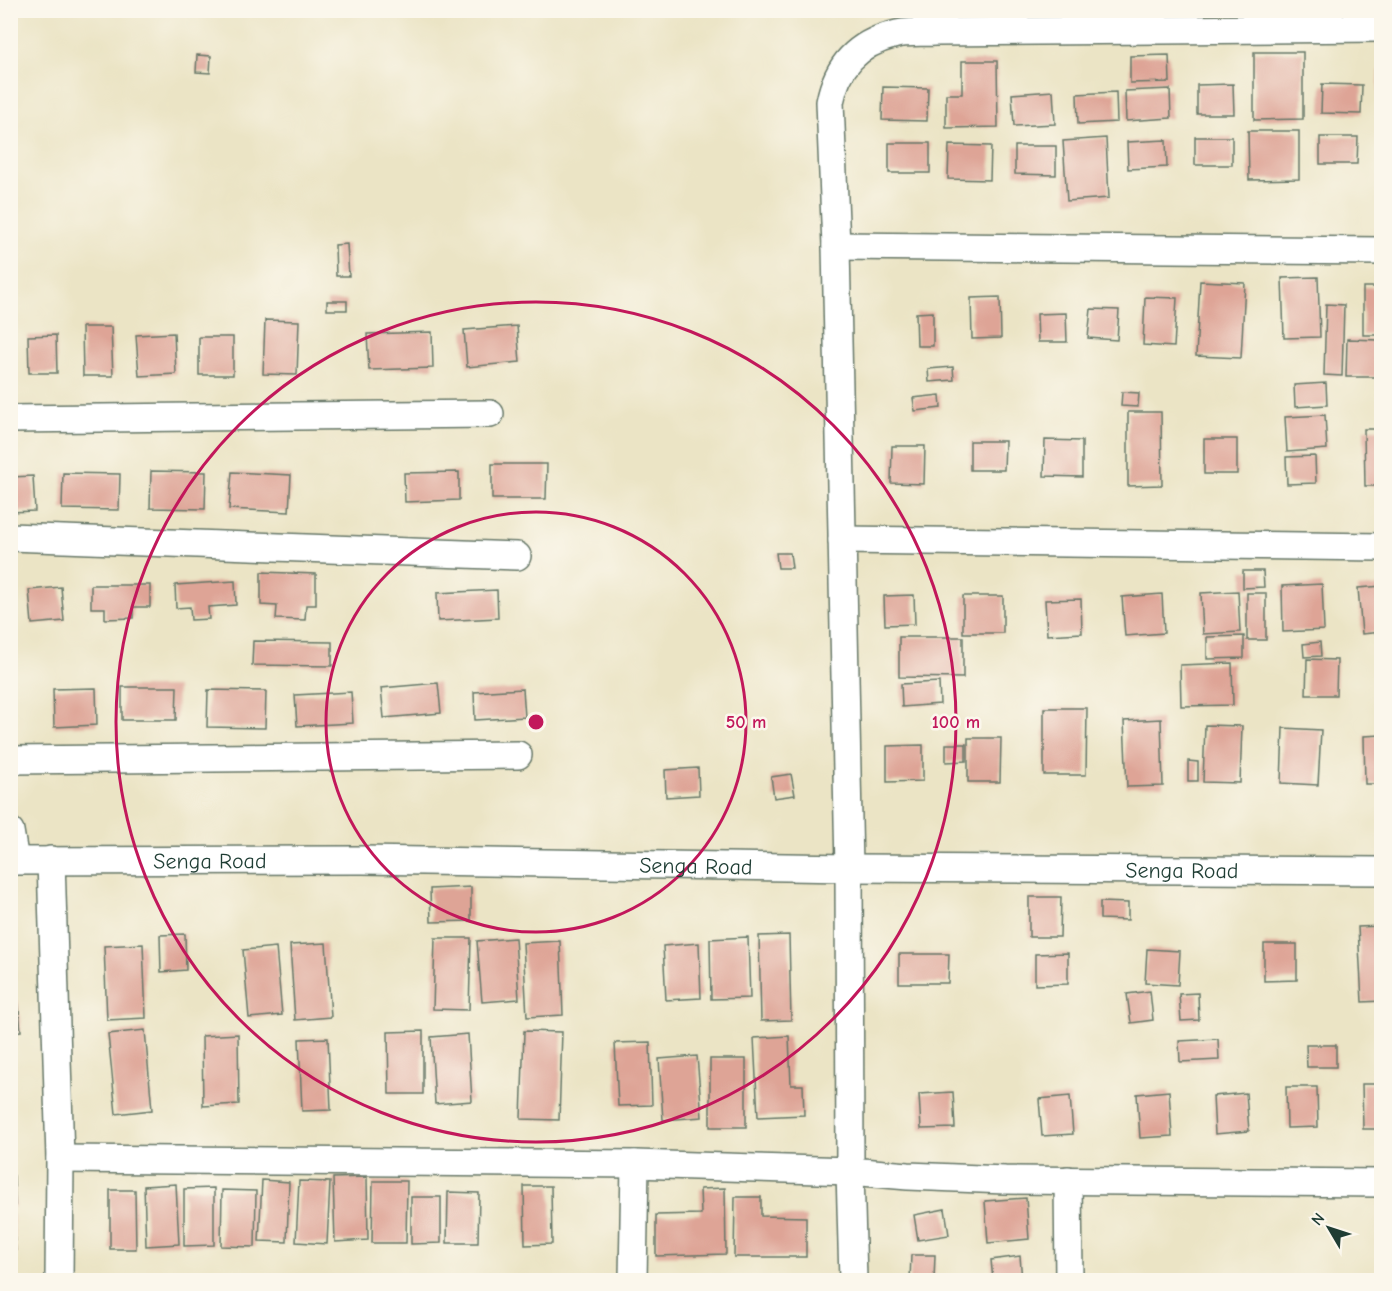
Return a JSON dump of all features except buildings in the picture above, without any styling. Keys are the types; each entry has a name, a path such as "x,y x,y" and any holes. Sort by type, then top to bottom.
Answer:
{"street":[{"path":"853,1281 850,1171 849,868 836,246 830,102 833,87 853,55 867,45 894,34 1382,28"},
{"path":"836,246 1382,251"},
{"path":"10,419 489,414"},
{"path":"10,537 517,556"},
{"path":"842,540 1382,547"},
{"path":"10,760 518,755"},
{"path":"10,831 13,861"},
{"path":"51,860 60,1159 59,1281"},
{"name":"Senga Road","path":"13,861 362,860 849,868 1382,871"},
{"path":"60,1159 635,1164 850,1171 908,1176 1382,1183"},
{"path":"633,1281 635,1164"},
{"path":"1068,1180 1069,1281"}]}
